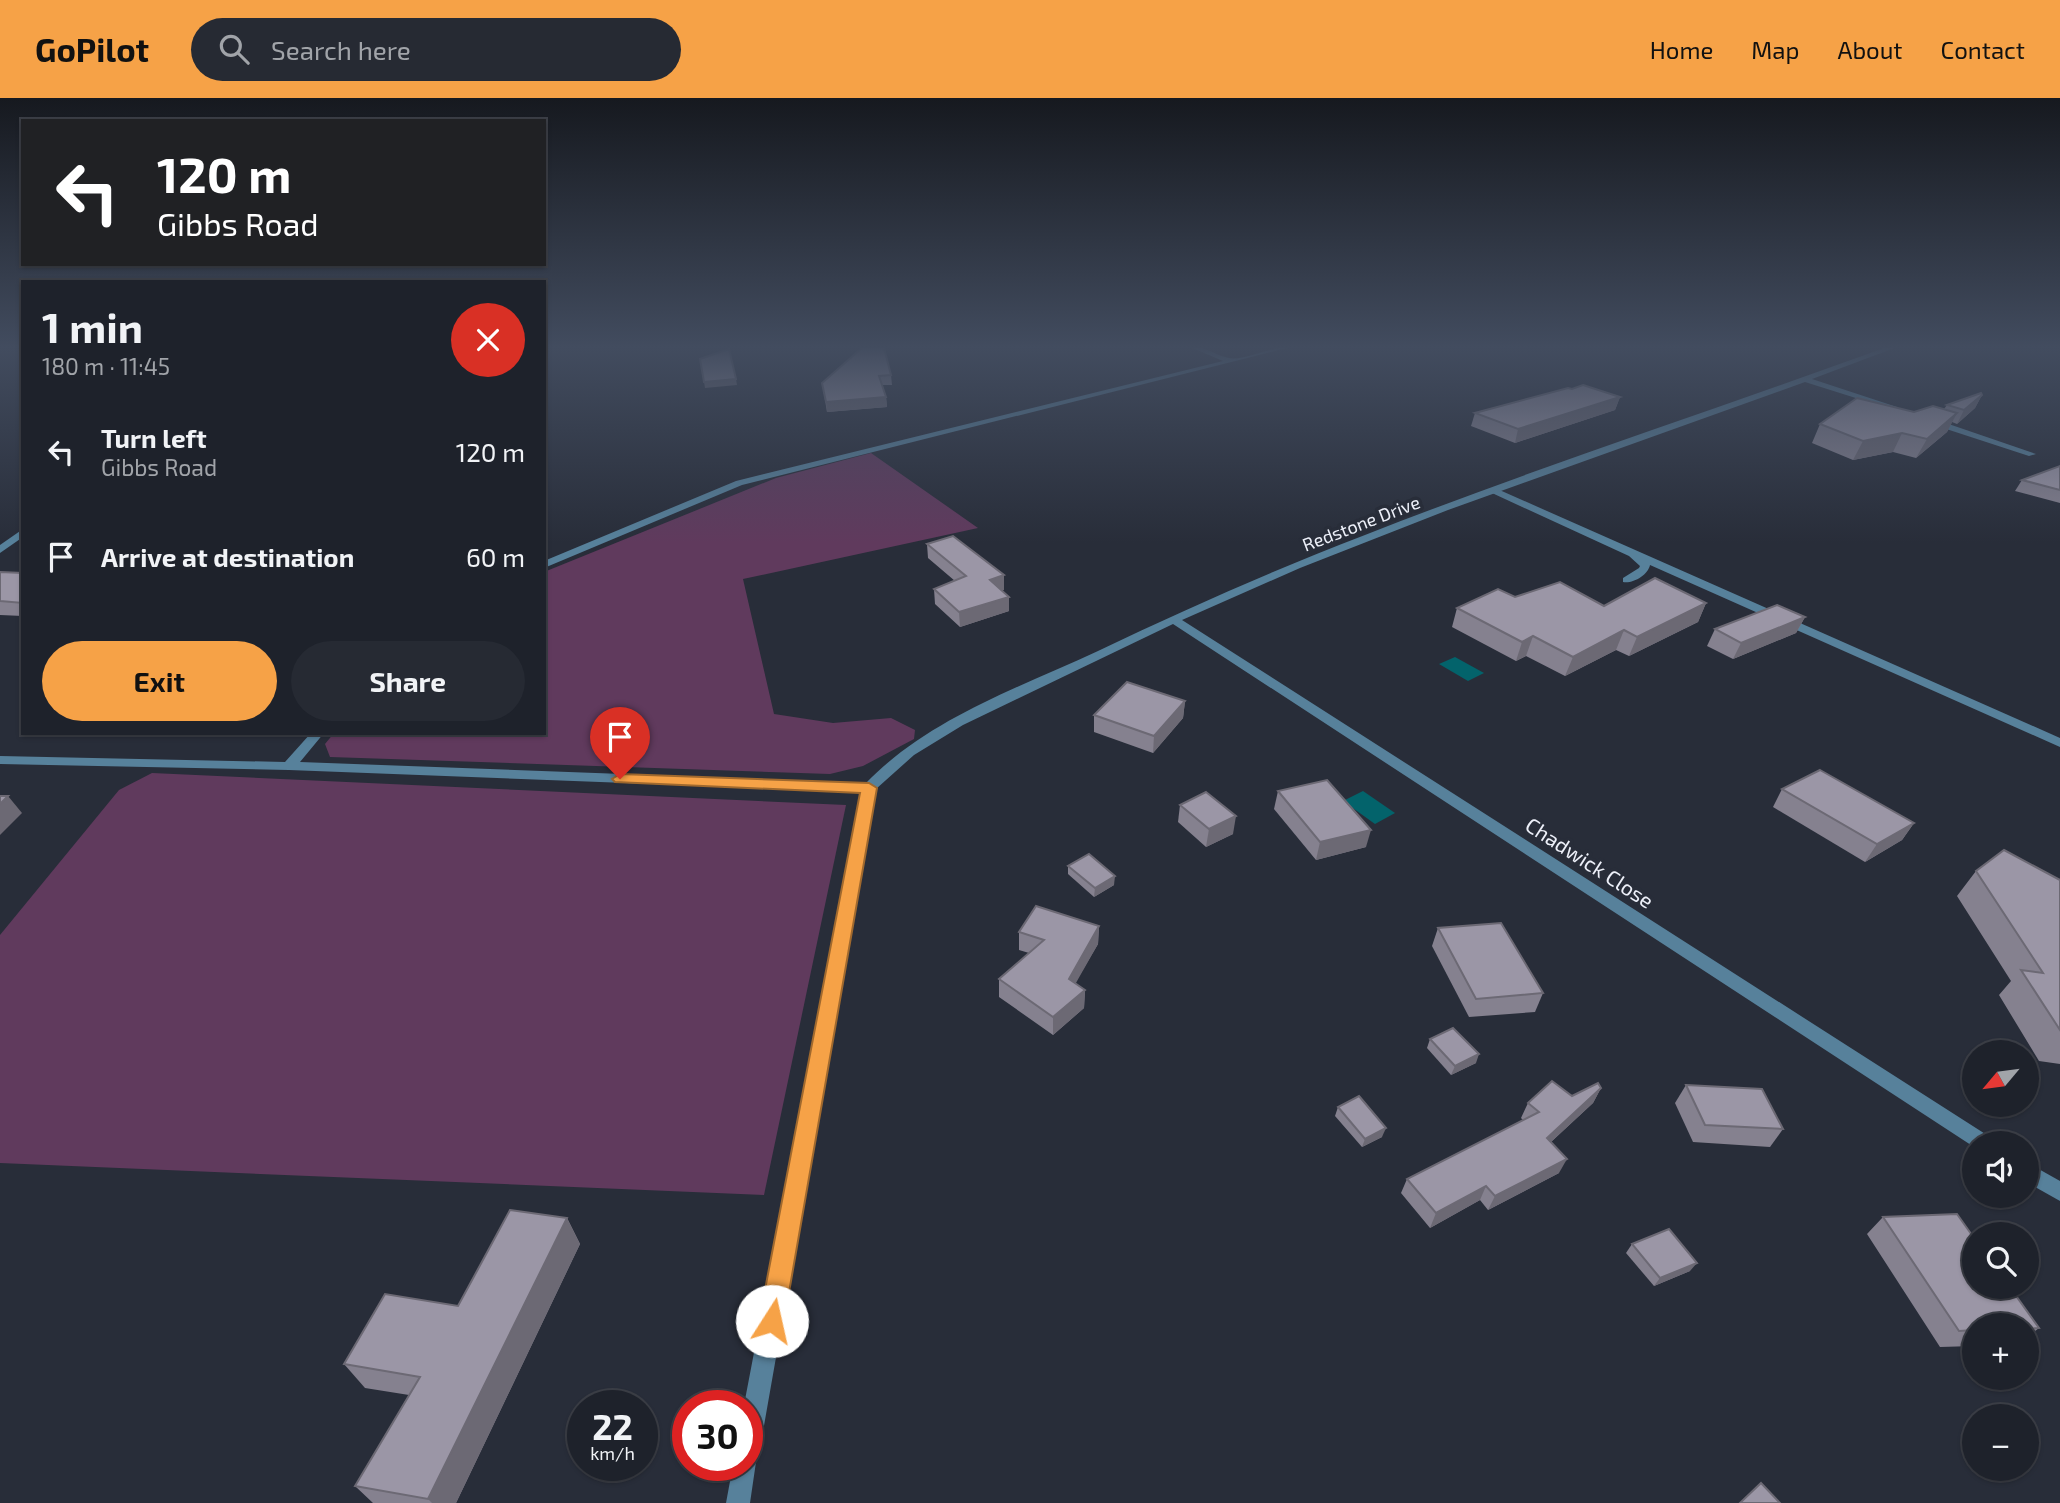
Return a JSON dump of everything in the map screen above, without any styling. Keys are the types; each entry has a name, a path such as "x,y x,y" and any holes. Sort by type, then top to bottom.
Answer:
{"street":[{"path":"546,564 739,483 1022,413"},
{"name":"Redstone Drive","path":"869,788 883,771 940,734 1173,619 1296,566 1711,413"},
{"path":"1918,416 2032,454"},
{"path":"1495,491 2060,743"},
{"path":"0,550 21,534"},
{"path":"1627,580 1644,570 1645,565 1633,554"},
{"name":"Chadwick Close","path":"1173,619 1964,1131"},
{"path":"289,766 316,735"},
{"path":"0,761 289,766 869,788 759,1390"},
{"path":"2039,1179 2060,1192"},
{"path":"738,1503 742,1481"}],"shaded area":[{"path":"871,453 978,528 743,579 774,714 833,723 891,718 915,730 914,739 863,766 830,774 330,757 325,744 332,735 546,735 546,571 776,478"},
{"path":"152,773 846,805 764,1195 0,1163 0,935 119,790"}],"water":[{"path":"1455,657 1484,673 1468,681 1439,664"},
{"path":"1363,791 1395,813 1375,824 1343,801"}],"building":[{"path":"1477,413 1570,413 1518,429"},
{"path":"1836,413 1957,413 1927,439 1902,433 1863,441 1820,424"},
{"path":"2060,466 2060,490 2022,480"},
{"path":"953,536 1004,575 990,580 1009,597 959,612 934,589 966,576 927,544"},
{"path":"0,572 21,573 21,603 0,601"},
{"path":"1655,578 1706,603 1637,637 1624,630 1573,657 1533,636 1522,642 1457,608 1498,589 1515,597 1560,582 1604,606"},
{"path":"1777,605 1805,617 1741,643 1715,629"},
{"path":"1127,682 1185,701 1154,736 1094,715"},
{"path":"1820,770 1914,823 1877,844 1782,789"},
{"path":"1327,780 1371,830 1320,842 1278,791"},
{"path":"1206,792 1236,816 1209,829 1180,805"},
{"path":"0,796 8,796 0,804"},
{"path":"2004,850 2060,880 2060,1030 2021,970 2043,973 1976,871"},
{"path":"1089,854 1115,876 1095,888 1068,866"},
{"path":"1036,906 1099,926 1069,979 1085,990 1053,1017 999,979 1044,940 1019,932"},
{"path":"1501,923 1543,993 1476,999 1438,928"},
{"path":"1453,1028 1479,1054 1455,1066 1430,1039"},
{"path":"1552,1081 1572,1096 1598,1083 1601,1088 1547,1138 1567,1159 1495,1196 1486,1186 1436,1213 1407,1179 1539,1112 1528,1103"},
{"path":"1686,1085 1762,1089 1783,1129 1705,1125"},
{"path":"1359,1096 1386,1128 1365,1139 1338,1107"},
{"path":"510,1210 567,1218 428,1499 355,1486 420,1377 344,1364 385,1294 458,1306"},
{"path":"1957,1214 1963,1222 1962,1299 2018,1299 2028,1313 1962,1313 1962,1331 1959,1331 1883,1217"},
{"path":"1669,1229 1697,1263 1660,1278 1632,1244"},
{"path":"1761,1483 1780,1503 1740,1503"}],"route":[{"path":"620,779 869,788 772,1321"}]}
